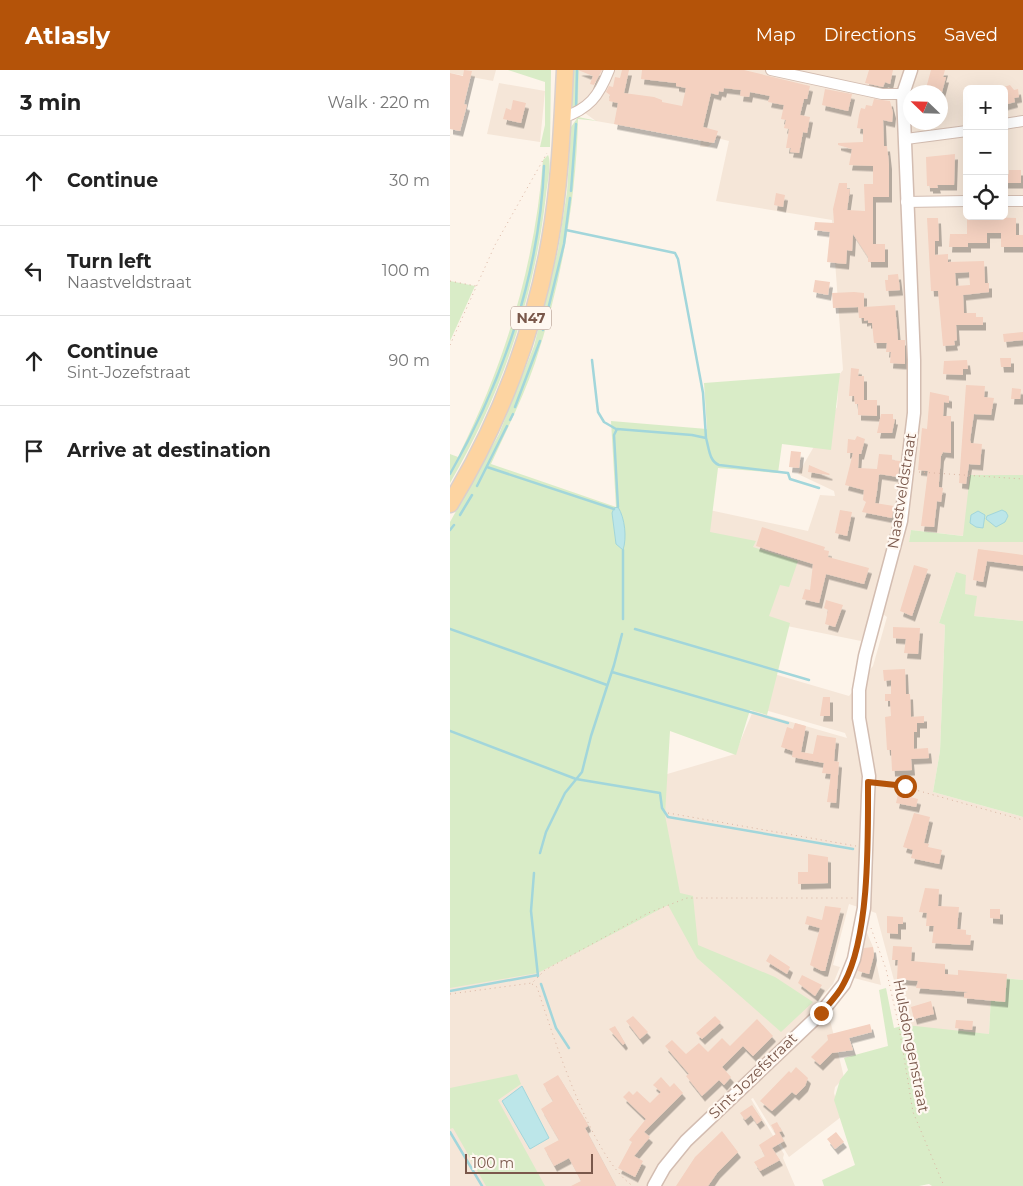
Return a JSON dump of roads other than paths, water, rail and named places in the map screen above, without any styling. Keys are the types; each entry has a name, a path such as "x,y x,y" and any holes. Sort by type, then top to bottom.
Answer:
{"main road":[{"name":"N47","path":"558,70 562,118"},
{"name":"N47","path":"450,504 494,421 526,335 550,239 561,145 565,70"}],"street":[{"path":"562,118 578,113 597,96 609,70"},
{"path":"771,70 882,94 903,94"},
{"name":"Naastveldstraat","path":"906,85 912,70"},
{"path":"1008,123 1023,121"},
{"name":"Naastveldstraat","path":"864,903 868,782 858,718 859,690 865,656 901,521 914,413 914,360 906,202 905,130"},
{"path":"906,139 963,132"},
{"path":"906,202 963,201"},
{"path":"1008,201 1023,201"},
{"name":"Sint-Jozefstraat","path":"654,1186 664,1168 686,1141 821,1013 844,984 854,959 864,903"}],"water":[{"path":"618,507 625,528 623,550 616,544 612,513 614,508"},
{"path":"1002,510 1008,516 1005,522 996,527 986,519 987,516"},
{"path":"978,511 985,515 983,528 976,527 970,523 971,515"},
{"path":"522,1086 549,1138 530,1149 502,1101"}],"waterway":[{"path":"576,109 577,70"},
{"path":"571,191 576,124"},
{"path":"450,474 486,402 502,364 515,325 535,246 544,166"},
{"path":"543,330 564,244 570,198"},
{"path":"566,230 675,253 678,259 703,393 706,438"},
{"path":"515,407 540,341"},
{"path":"592,360 598,412 604,422 616,429"},
{"path":"510,420 513,414"},
{"path":"477,486 507,426"},
{"path":"618,507 614,435 617,429 692,435 706,438 711,457 719,465 788,473 790,479 819,488"},
{"path":"487,467 614,509"},
{"path":"460,515 472,495"},
{"path":"450,530 454,525"},
{"path":"623,550 623,619"},
{"path":"450,629 607,685"},
{"path":"635,629 809,680"},
{"path":"540,853 546,832 565,793 582,772 622,634"},
{"path":"612,672 788,723"},
{"path":"450,731 576,779 660,793 662,808 668,817 853,849"},
{"path":"534,873 531,911 538,976"},
{"path":"450,991 538,975"},
{"path":"541,984 556,1028 569,1048"},
{"path":"450,1132 482,1186"}]}
